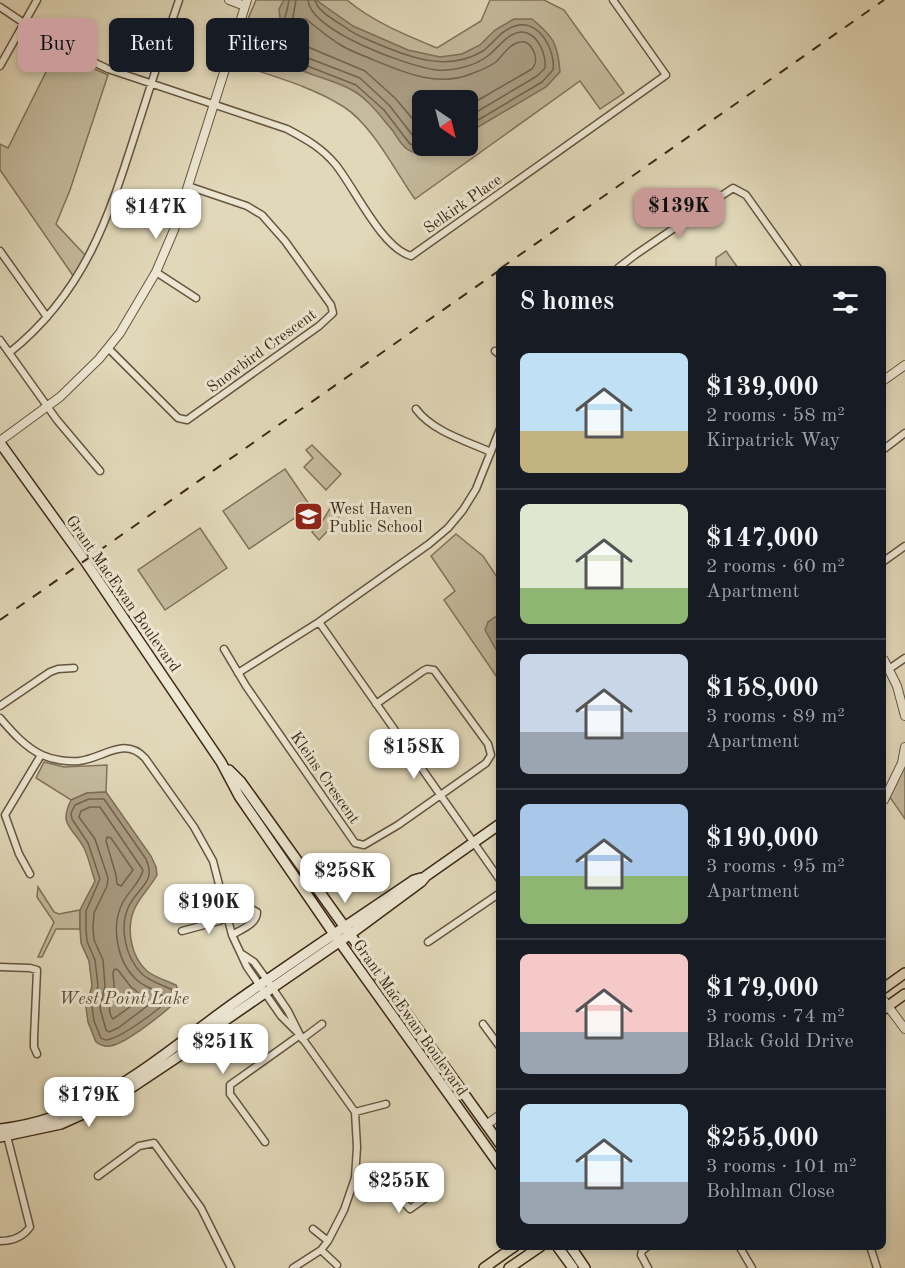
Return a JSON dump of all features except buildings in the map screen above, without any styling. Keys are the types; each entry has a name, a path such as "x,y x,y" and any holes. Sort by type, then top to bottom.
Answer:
{"main road":[{"name":"Grant MacEwan Boulevard","path":"0,442 221,762 239,796 336,937 496,1160"},
{"name":"Grant MacEwan Boulevard","path":"221,762 241,782 496,1139"},
{"path":"3,1133 54,1118 109,1092 265,987 414,880 426,876 496,827"},
{"path":"886,988 905,974"},
{"path":"886,1004 905,994"},
{"path":"484,1268 508,1250"},
{"path":"509,1268 535,1250"},
{"path":"560,1250 573,1268"},
{"path":"573,1250 585,1268"}],"street":[{"path":"25,18 36,0"},
{"path":"9,353 30,336 76,281 104,226 179,0"},
{"path":"0,442 72,386 108,348 120,333 156,272 174,230 246,3 229,0"},
{"name":"Selkirk Place","path":"213,105 288,129 315,143 335,163 387,239 401,253 411,256 666,75 613,0"},
{"path":"0,8 18,20"},
{"path":"0,66 18,31"},
{"path":"97,63 213,105"},
{"name":"Snowbird Crescent","path":"108,348 178,418 187,420 319,326 333,313 330,304 285,241 262,215 247,206 188,186"},
{"path":"621,266 733,188 746,195 797,266"},
{"path":"0,251 47,317"},
{"path":"156,272 196,298"},
{"path":"0,340 47,407 100,471"},
{"path":"886,379 905,365"},
{"path":"416,409 433,425 491,452"},
{"path":"886,447 905,433"},
{"path":"238,673 319,622 448,528 471,498 496,439"},
{"path":"886,560 905,546"},
{"path":"319,622 496,874"},
{"name":"Kleins Crescent","path":"224,649 238,673 355,843 364,845 440,796 490,759 491,751 434,670 423,671 376,704"},
{"path":"889,669 905,658"},
{"path":"886,664 900,694 905,716"},
{"path":"0,706 50,672 74,668"},
{"path":"0,718 17,738 41,755 60,760 79,761 100,756 115,749 126,748 138,751 167,787 204,843 214,863 232,935 242,954 265,987 288,1011 301,1037 355,1112 357,1147 355,1178 344,1210 321,1250 293,1268"},
{"path":"886,796 902,763 905,747"},
{"path":"30,874 19,854 5,815 41,755"},
{"path":"428,942 496,896"},
{"path":"182,931 226,917 248,907 257,912 254,922 232,935"},
{"path":"242,954 254,962 265,987"},
{"path":"0,967 37,970 34,1047 37,1054"},
{"path":"886,1006 905,1029"},
{"path":"265,1142 230,1094 230,1085 322,1024"},
{"path":"483,1024 496,1042"},
{"path":"355,1112 386,1104"},
{"path":"486,1125 496,1118"},
{"path":"0,1240 9,1240 25,1234 30,1227 3,1133"},
{"path":"98,1176 139,1146 154,1143 201,1208 231,1268"},
{"path":"355,1178 380,1183 397,1194 410,1209 437,1190"},
{"path":"313,1228 328,1241"},
{"path":"321,1250 337,1265"},
{"path":"643,1250 641,1255 648,1268"},
{"path":"741,1250 752,1268"},
{"path":"871,1250 877,1268"}],"shaded area":[{"path":"256,0 347,0 379,21 437,48 481,21 490,0 544,0 564,10 624,93 600,109 580,81 478,154 478,90 412,90 412,156 475,156 415,199 374,137 355,115 332,100 262,72 309,72 309,18 248,18"},
{"path":"97,70 108,75 70,190 56,224 86,256 74,277 0,170 0,144 8,148 46,72 97,72"},
{"path":"726,251 737,266 716,266 716,258"},
{"path":"312,445 341,474 326,490 304,467 313,458 306,450"},
{"path":"285,469 311,507 249,549 223,511"},
{"path":"331,507 339,514 339,519 319,540 312,532"},
{"path":"200,528 227,568 165,610 138,570"},
{"path":"456,534 483,556 496,576 496,676 444,600 455,591 431,556"},
{"path":"905,745 905,819 887,793"},
{"path":"44,762 64,767 107,765 106,792 87,793 71,800 36,778"},
{"path":"38,887 54,912 59,914 80,910 80,929 56,929 42,957 38,957 54,922 37,897"}],"water":[{"path":"284,0 316,0 353,26 408,50 440,57 462,54 480,45 495,30 514,19 532,19 553,41 558,54 560,72 546,87 478,127 478,90 412,90 412,151 399,141 393,131 362,97 339,84 304,72 309,72 309,18 280,18 279,9"},
{"path":"496,617 496,650 485,630 488,622"},
{"name":"West Point Lake","path":"106,792 151,856 156,867 157,875 134,910 130,934 134,951 147,971 176,985 181,996 137,1033 117,1044 103,1046 96,1042 88,1022 86,1007 92,986 89,961 81,943 80,929 80,910 95,881 86,852 68,826 66,816 71,800 87,793"}],"railway":[{"path":"504,266 884,0"},
{"path":"0,620 496,273"}],"place":[{"name":"West Haven Public School","path":"308,517"}]}
